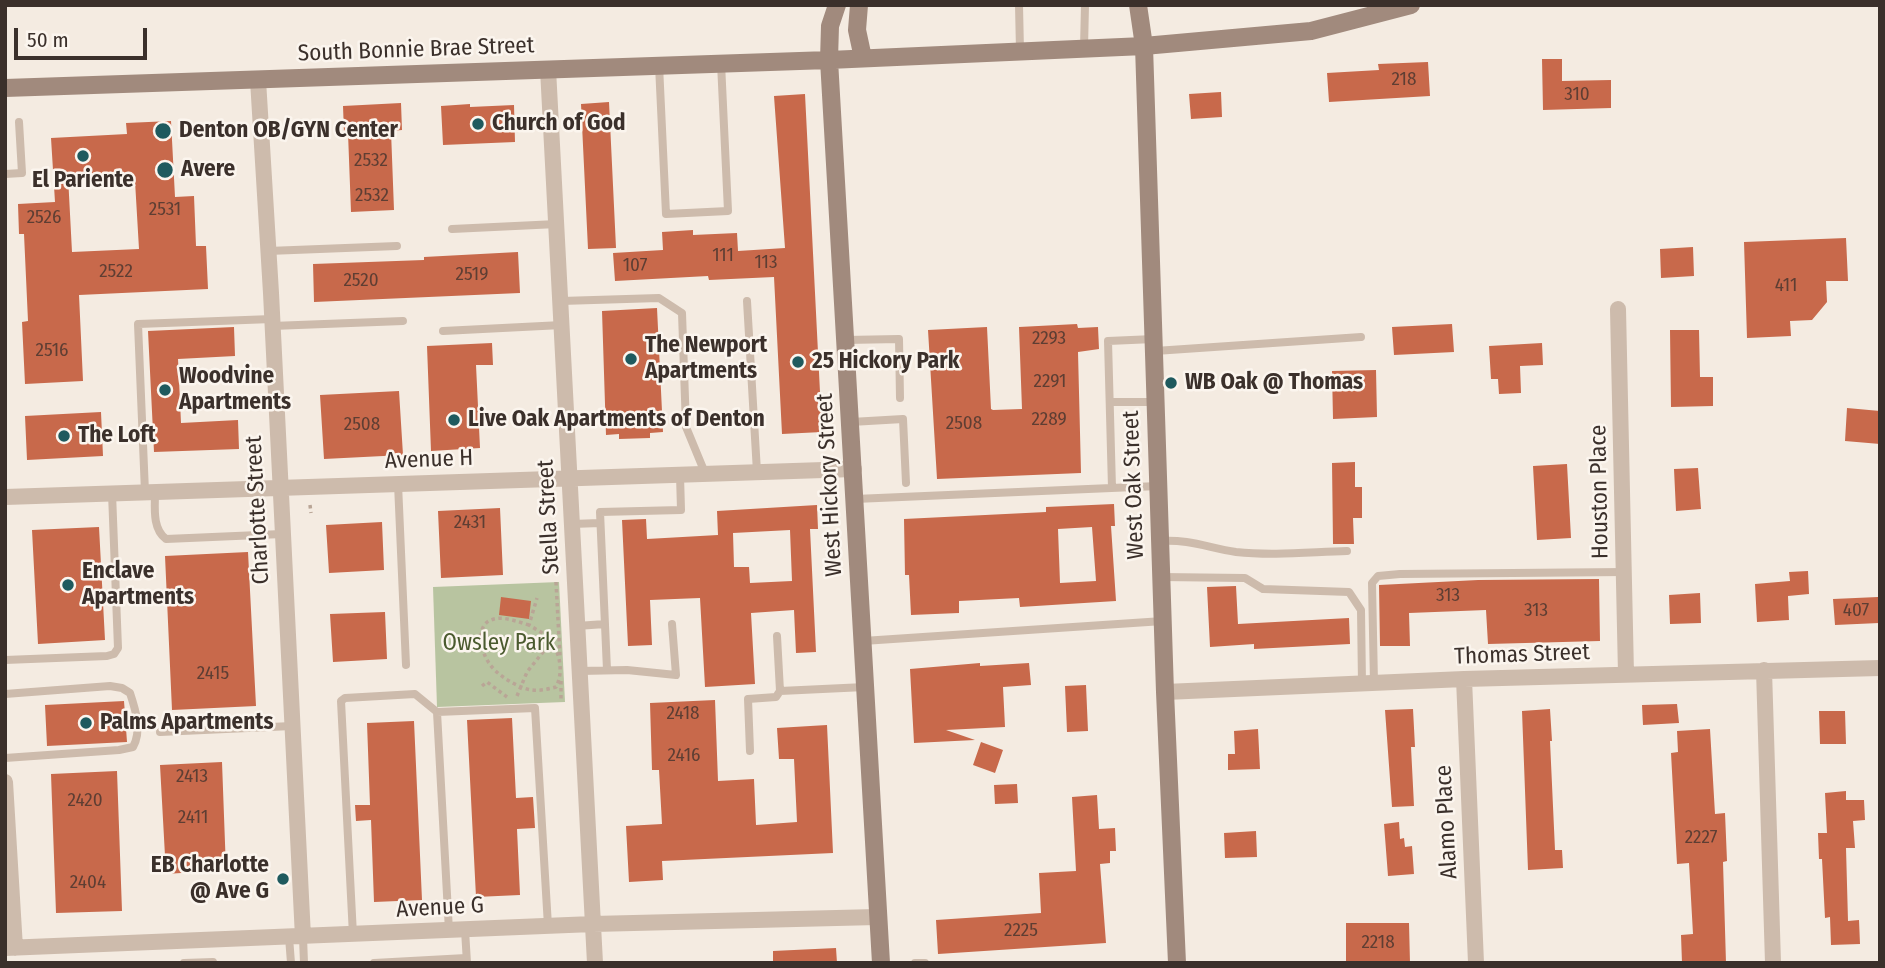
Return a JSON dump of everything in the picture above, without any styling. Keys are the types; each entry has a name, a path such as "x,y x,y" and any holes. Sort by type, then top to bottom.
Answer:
{"main road":[{"name":"West Hickory Street","path":"837,5 830,26 829,60 881,963"},
{"path":"859,5 857,30 863,58"},
{"name":"West Oak Street","path":"1138,5 1144,46 1165,692 1177,963"},
{"name":"South Bonnie Brae Street","path":"5,88 829,60 1144,46 1311,31 1411,5"}],"street":[{"name":"Stella Street","path":"548,69 594,963"},
{"name":"Charlotte Street","path":"258,80 292,726 296,937"},
{"name":"Houston Place","path":"1618,309 1626,674"},
{"name":"Avenue H","path":"5,497 854,469"},
{"name":"Thomas Street","path":"1165,692 1464,679 1880,668"},
{"path":"1764,670 1773,963"},
{"name":"Alamo Place","path":"1464,679 1476,963"},
{"path":"5,782 12,950"},
{"name":"Avenue G","path":"12,950 593,924 877,917"}],"lane":[{"path":"1020,5 1020,51"},
{"path":"1084,48 1085,5"},
{"path":"659,65 666,214 728,211 721,63"},
{"path":"5,174 22,173 19,122"},
{"path":"452,229 556,224"},
{"path":"268,251 397,246"},
{"path":"561,301 659,298 682,313 686,427 705,474"},
{"path":"747,301 757,472"},
{"path":"282,534 166,539 160,535 150,492 138,324 403,321"},
{"path":"443,331 562,325"},
{"path":"1112,488 1108,341 1154,345 1361,337"},
{"path":"846,340 899,339 900,398"},
{"path":"1110,402 1156,402"},
{"path":"851,422 903,419 906,483"},
{"path":"607,670 600,512 681,510 680,475"},
{"path":"398,484 406,665"},
{"path":"855,499 1158,486"},
{"path":"5,660 107,656 118,649 111,493"},
{"path":"572,523 600,523"},
{"path":"1160,541 1184,540 1236,552 1272,554 1347,551"},
{"path":"1368,683 1372,583 1378,576 1625,572"},
{"path":"1161,577 1245,578 1263,589 1349,592 1361,610 1368,683"},
{"path":"863,641 1163,621"},
{"path":"577,626 605,624"},
{"path":"580,671 607,670 676,675 672,624"},
{"path":"750,751 748,699 776,697 780,691 777,636"},
{"path":"5,694 110,686 122,688 130,694 136,712 138,738 132,747 119,750 5,758"},
{"path":"780,691 865,687"},
{"path":"353,935 341,701 345,698 415,694 437,712 535,708 548,926"},
{"path":"374,963 466,960 457,930 437,712"},
{"path":"160,732 292,726"},
{"path":"290,963 296,937"},
{"path":"296,937 304,963"},
{"path":"184,963 213,962 212,940"},
{"path":"915,963 925,963"}],"path":[{"path":"310,505 311,513"},
{"path":"556,582 561,702"},
{"path":"529,625 537,598"},
{"path":"560,662 548,637 529,625 492,619 482,628 481,640 488,663 519,686 543,690 556,687 561,679"},
{"path":"482,686 487,682 503,695 516,701 519,686 533,663 551,642"}],"green space":[{"name":"Owsley Park","path":"559,582 565,702 437,707 433,587"}],"building":[{"path":"1542,59 1562,59 1562,81 1611,80 1611,108 1543,110"},
{"path":"1428,62 1430,96 1329,102 1327,73 1379,70 1378,64"},
{"path":"1221,92 1222,117 1191,119 1189,94"},
{"path":"805,94 822,432 782,434 774,277 709,280 708,276 615,281 613,253 663,250 662,232 693,230 693,235 737,233 738,251 785,248 774,96"},
{"path":"609,102 616,248 588,249 581,104"},
{"path":"401,103 402,130 391,131 394,210 351,212 348,133 344,133 343,106"},
{"name":"Church of God","path":"470,104 470,107 514,105 515,142 443,145 441,106"},
{"path":"171,121 175,197 194,196 196,246 206,246 208,289 79,295 83,381 25,384 22,322 28,321 24,234 19,234 18,204 55,202 51,138 127,134 126,123","holes":["129,173 129,182 135,181 139,249 72,252 68,176"]},
{"path":"1846,238 1848,281 1826,281 1827,302 1812,320 1790,321 1791,336 1747,338 1744,242"},
{"path":"1693,247 1694,276 1661,278 1660,249"},
{"path":"518,252 520,293 314,302 313,264 424,260 424,257"},
{"name":"The Newport Apartments","path":"657,308 663,432 650,433 650,438 619,439 619,434 606,435 602,311"},
{"path":"1077,324 1078,328 1098,327 1099,349 1078,352 1081,473 937,479 928,330 987,327 991,409 1022,409 1019,327"},
{"path":"1452,324 1454,352 1394,355 1392,327"},
{"name":"Woodvine Apartments","path":"234,327 235,356 178,359 181,423 238,420 239,449 154,452 148,331"},
{"path":"1670,330 1699,330 1700,377 1713,377 1713,406 1671,407"},
{"path":"492,343 493,365 476,365 480,448 431,451 427,346"},
{"path":"1542,343 1543,365 1520,366 1521,393 1499,394 1498,379 1491,379 1489,346"},
{"path":"1376,370 1377,417 1333,419 1332,371"},
{"path":"399,391 403,455 324,459 320,395"},
{"path":"1847,408 1880,411 1880,444 1845,441"},
{"name":"The Loft","path":"101,412 103,456 27,460 25,416"},
{"path":"1355,462 1355,487 1362,487 1362,518 1353,518 1354,544 1333,544 1332,463"},
{"path":"1567,464 1571,538 1537,540 1533,466"},
{"path":"1698,468 1701,509 1676,511 1674,469"},
{"path":"1114,504 1115,526 1111,526 1116,601 1020,607 1019,598 959,601 959,613 911,615 909,575 905,575 904,519 1046,512 1046,507","holes":["1092,527 1096,581 1060,583 1058,529"]},
{"path":"817,505 818,529 810,529 816,652 796,653 794,610 751,613 755,684 705,687 700,598 650,600 652,645 628,646 622,520 646,519 647,539 718,535 717,511","holes":["790,530 792,581 750,583 749,567 734,567 733,533"]},
{"path":"500,508 503,575 441,578 438,511"},
{"path":"382,522 384,570 329,573 326,525"},
{"name":"Enclave Apartments","path":"99,527 105,640 38,644 32,530"},
{"path":"248,552 256,706 172,710 165,556"},
{"path":"1808,571 1809,594 1788,596 1789,620 1757,622 1755,584 1790,581 1789,572"},
{"path":"1599,579 1600,641 1488,644 1486,610 1409,613 1410,646 1380,646 1379,585 1478,580"},
{"path":"1236,586 1238,624 1349,618 1350,644 1254,649 1254,644 1210,647 1207,587"},
{"path":"1700,593 1701,623 1670,624 1669,595"},
{"path":"501,597 531,601 529,619 499,615"},
{"path":"1878,597 1879,623 1835,625 1833,599"},
{"path":"385,612 387,659 333,662 330,614"},
{"path":"980,663 980,666 1029,663 1031,685 1003,687 1005,727 946,730 975,740 914,743 910,669"},
{"path":"1086,685 1088,731 1067,732 1065,686"},
{"path":"715,700 718,781 754,779 756,825 797,822 794,759 779,759 777,728 827,725 833,853 662,861 663,880 629,882 626,826 662,824 659,770 652,770 650,703"},
{"name":"Palms Apartments","path":"124,701 127,742 47,746 45,705"},
{"path":"1677,704 1679,723 1643,725 1642,705"},
{"path":"1413,709 1415,747 1411,747 1414,806 1392,807 1385,710"},
{"path":"1550,709 1555,850 1562,850 1563,868 1528,870 1522,711"},
{"path":"1819,711 1845,711 1846,744 1820,744"},
{"path":"512,718 516,798 533,797 535,828 517,829 520,895 476,897 467,720"},
{"path":"414,721 422,900 374,902 371,820 356,821 355,805 370,805 367,723"},
{"path":"1258,729 1260,769 1228,770 1228,754 1235,754 1234,731"},
{"path":"1710,729 1715,814 1725,813 1727,861 1723,862 1726,963 1682,963 1681,935 1693,934 1689,863 1677,864 1671,753 1678,752 1677,731"},
{"path":"981,742 1003,750 995,773 973,765"},
{"path":"222,762 226,870 166,874 160,765"},
{"path":"117,771 122,911 56,913 51,774"},
{"path":"1017,784 1018,803 995,804 994,785"},
{"path":"1846,791 1846,800 1864,800 1865,820 1853,821 1855,848 1846,848 1848,921 1859,920 1860,944 1831,945 1830,917 1825,918 1818,833 1827,833 1825,793"},
{"path":"1097,795 1099,829 1115,828 1116,851 1110,851 1110,863 1100,864 1106,943 938,954 936,920 1041,913 1039,873 1076,871 1072,797"},
{"path":"1399,822 1400,839 1404,838 1405,847 1412,846 1414,874 1388,876 1384,824"},
{"path":"1256,831 1257,857 1225,858 1224,833"},
{"path":"1346,923 1409,923 1410,963 1346,963"},
{"path":"836,948 837,963 773,963 773,951"}],"place":[{"name":"Church of God","path":"478,124"},
{"name":"Denton OB/GYN Center","path":"163,131"},
{"name":"El Pariente","path":"83,156"},
{"name":"Avere","path":"165,170"},
{"name":"The Newport Apartments","path":"631,359"},
{"name":"25 Hickory Park","path":"798,362"},
{"name":"WB Oak @ Thomas","path":"1171,383"},
{"name":"Woodvine Apartments","path":"165,390"},
{"name":"Live Oak Apartments of Denton","path":"454,420"},
{"name":"The Loft","path":"64,436"},
{"name":"Enclave Apartments","path":"68,585"},
{"name":"Palms Apartments","path":"86,723"},
{"name":"EB Charlotte @ Ave G","path":"283,879"}]}
